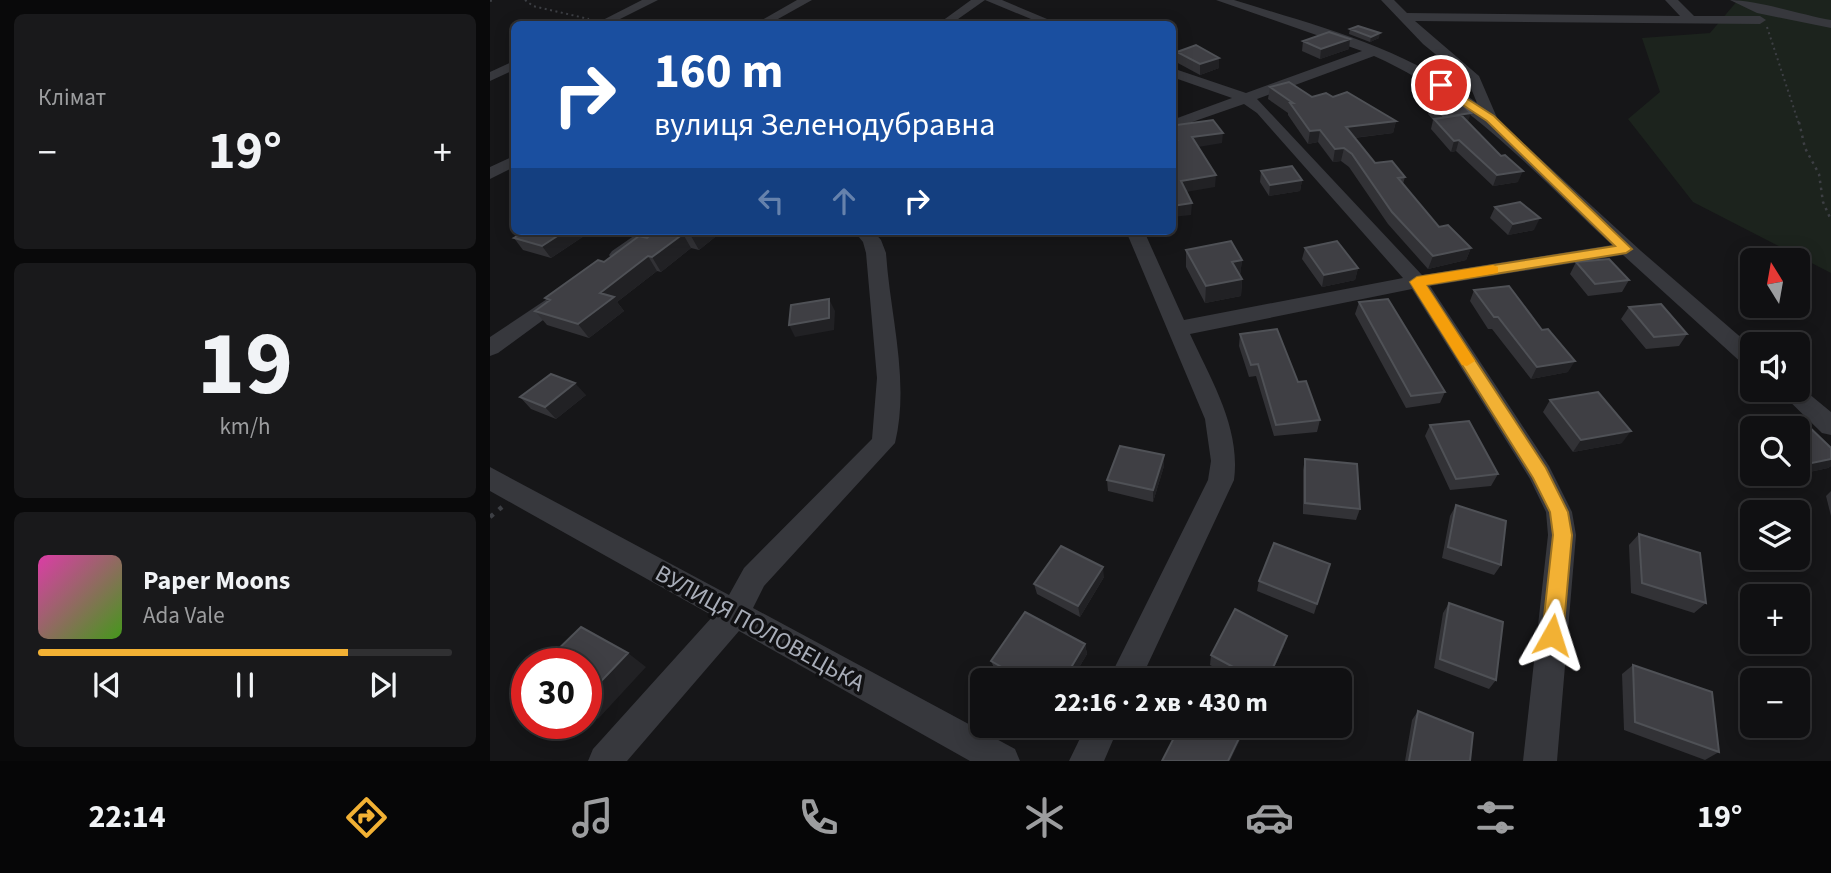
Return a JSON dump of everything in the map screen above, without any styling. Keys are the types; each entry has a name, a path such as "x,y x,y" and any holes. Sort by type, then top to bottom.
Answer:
{"street":[{"path":"612,21 652,0"},
{"path":"767,21 806,0"},
{"path":"948,21 978,0"},
{"path":"991,0 1045,21"},
{"path":"1222,0 1334,34 1374,51 1428,77 1491,119 1626,249 1740,349"},
{"path":"1671,0 1690,20"},
{"path":"1736,0 1761,10 1831,24"},
{"path":"1498,5 1504,18"},
{"path":"1395,6 1428,41 1474,79 1491,119"},
{"path":"1395,6 1504,18 1760,20"},
{"path":"1176,124 1374,51"},
{"path":"490,76 511,66"},
{"path":"1176,73 1246,98 1311,161 1417,282 1539,473 1562,523 1540,761"},
{"path":"490,174 511,163"},
{"path":"598,270 647,235"},
{"path":"605,761 735,613 754,577 874,455 888,430 890,416 876,253 872,240 867,235"},
{"path":"1130,668 1221,480 1224,461 1217,419 1137,235"},
{"path":"1177,329 1417,282 1626,249"},
{"path":"490,348 578,284"},
{"path":"1803,402 1831,426"},
{"name":"ВУЛИЦЯ ПОЛОВЕЦЬКА","path":"490,478 1003,761"},
{"path":"1086,761 1097,738"}],"path":[{"path":"526,0 533,6 594,21"},
{"path":"1760,20 1769,29 1784,83 1793,98 1805,148 1819,174 1823,202 1831,220"}],"shaded area":[{"path":"1738,0 1831,0 1831,273 1810,262 1810,248 1782,248 1693,202 1628,119 1660,92 1642,38 1710,33"}],"building":[{"path":"1358,26 1380,33 1371,37 1350,29"},
{"path":"1329,32 1350,39 1321,49 1303,41"},
{"path":"1196,45 1219,58 1200,64 1177,52"},
{"path":"1289,82 1312,97 1326,93 1333,97 1347,92 1396,121 1346,127 1375,163 1392,161 1405,177 1398,178 1439,227 1448,225 1471,248 1433,256 1392,212 1352,154 1344,148 1335,149 1320,130 1310,131 1290,103 1293,103 1270,87"},
{"path":"1457,100 1471,113 1444,117 1431,104"},
{"path":"1461,115 1501,156 1505,155 1523,171 1497,175 1459,140 1454,141 1434,119"},
{"path":"1213,120 1223,133 1192,137 1216,175 1181,181 1192,203 1176,205 1176,124"},
{"path":"1292,166 1302,180 1270,185 1261,171"},
{"path":"1520,202 1540,218 1513,224 1495,207"},
{"path":"519,235 559,235 542,246 514,238"},
{"path":"650,235 682,235 652,257 648,256 600,293 614,297 578,324 535,311 550,300 545,298 598,260 604,262 639,236 647,238"},
{"path":"1231,241 1242,260 1232,262 1242,279 1206,286 1186,250"},
{"path":"1337,241 1358,268 1324,275 1305,248"},
{"path":"1609,259 1629,280 1595,284 1576,262"},
{"path":"1509,286 1542,330 1548,329 1575,361 1537,367 1474,290"},
{"path":"829,299 829,318 789,325 791,305"},
{"path":"1388,299 1445,392 1411,396 1359,302"},
{"path":"1661,304 1687,334 1654,337 1629,307"},
{"path":"1277,329 1298,382 1306,381 1320,420 1276,425 1258,364 1251,365 1240,334"},
{"path":"551,374 575,383 545,407 520,397"},
{"path":"1598,392 1631,431 1581,440 1550,400"},
{"path":"1469,421 1498,474 1456,479 1430,425"},
{"path":"1810,428 1831,448 1831,459 1812,463"},
{"path":"1120,446 1164,455 1153,490 1107,480"},
{"path":"1305,459 1357,464 1360,509 1305,503"},
{"path":"1456,505 1506,521 1501,565 1448,547"},
{"path":"1639,534 1700,553 1706,603 1642,583"},
{"path":"1274,543 1330,564 1317,604 1259,581"},
{"path":"1061,546 1103,567 1078,606 1034,584"},
{"path":"1449,603 1503,622 1496,680 1440,659"},
{"path":"1235,609 1287,636 1273,668 1235,668 1211,655"},
{"path":"1025,612 1085,644 1071,668 1003,668 991,661"},
{"path":"581,627 628,653 602,680 602,648 559,648"},
{"path":"1633,665 1712,692 1719,752 1635,722"},
{"path":"1418,711 1473,733 1470,761 1409,761"},
{"path":"1174,738 1239,738 1228,761 1162,761"}],"slow traffic":[{"path":"1467,361 1417,282 1493,270"}],"route":[{"path":"1441,85 1491,119 1525,155 1626,249 1417,282 1539,473 1559,512 1562,535 1552,635"}]}
